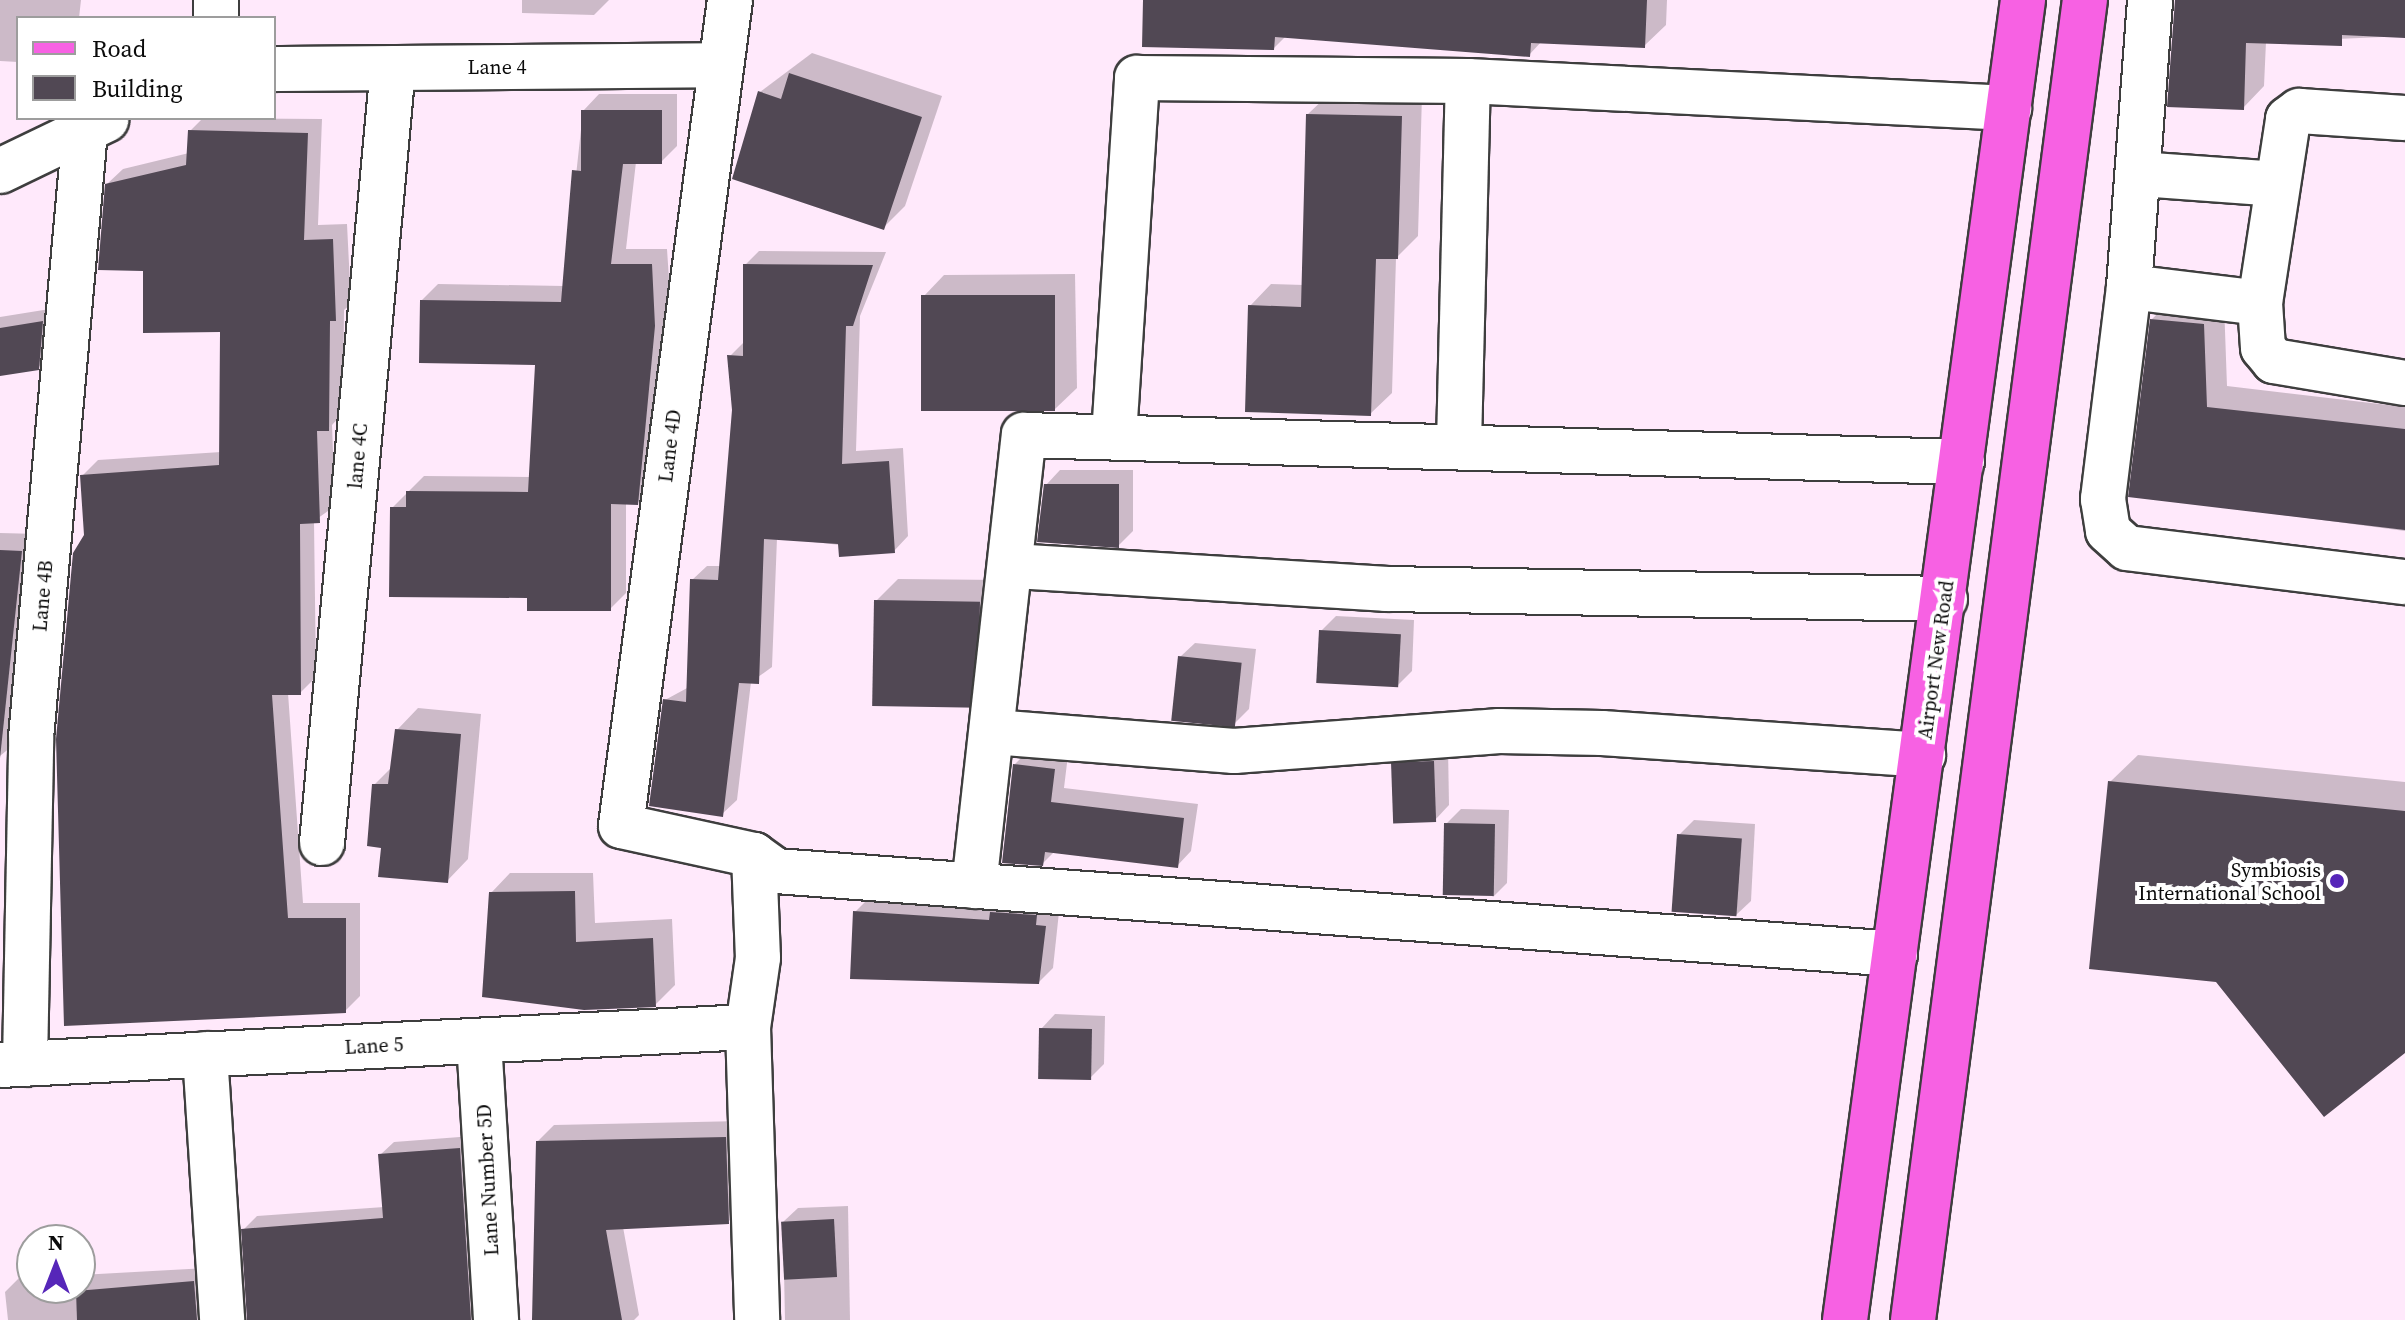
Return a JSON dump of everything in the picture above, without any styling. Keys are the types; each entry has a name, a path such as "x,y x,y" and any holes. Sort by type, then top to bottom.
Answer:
{"main road":[{"name":"Airport New Road","path":"1845,1320 1945,599 2023,0"},
{"path":"1913,1320 2085,0"}],"street":[{"path":"720,65 730,0"},
{"path":"2150,0 2129,287 2103,499 2108,531 2127,548 2405,582"},
{"name":"Lane 4","path":"276,69 720,65"},
{"name":"Lane 4D","path":"720,65 621,826 754,855"},
{"name":"lane 4C","path":"322,843 393,68"},
{"path":"1114,436 1137,78 1468,81 2009,108"},
{"path":"1459,444 1468,81"},
{"path":"2405,118 2299,111 2288,119 2260,303 2263,348 2274,361 2405,383"},
{"path":"0,171 98,124"},
{"name":"Lane 4B","path":"12,1064 31,738 98,124"},
{"path":"2139,174 2277,184"},
{"path":"2129,287 2260,303"},
{"path":"974,886 1013,566 1024,435 1459,444 1962,462"},
{"path":"1013,566 1386,589 1945,599"},
{"path":"993,732 1234,751 1469,733 1602,733 1923,755"},
{"path":"754,855 776,871 1895,954"},
{"path":"754,855 758,958 748,1027 757,1320"},
{"name":"Lane 5","path":"12,1064 748,1027"},
{"name":"Lane Number 5D","path":"479,1041 496,1320"},
{"path":"205,1054 222,1320"}],"building":[{"path":"1143,0 1647,0 1645,48 1531,43 1530,57 1275,37 1274,50 1142,47"},
{"path":"2175,0 2405,0 2405,38 2342,35 2342,46 2246,43 2244,110 2167,107"},
{"path":"789,73 922,117 884,230 732,179 758,91 781,99"},
{"path":"581,110 662,110 662,164 623,164 611,264 652,264 655,326 638,505 611,504 611,611 527,611 527,598 389,597 390,507 406,507 406,491 528,492 535,365 419,363 420,300 561,302 572,170 581,171"},
{"path":"1306,114 1402,116 1398,259 1376,259 1371,416 1245,412 1248,305 1301,307"},
{"path":"188,130 308,133 304,240 333,239 336,321 330,321 329,431 317,431 320,523 300,524 301,695 272,695 288,918 346,918 346,1013 64,1026 56,739 73,553 84,535 80,475 219,465 220,332 143,333 143,271 98,270 105,184 186,165"},
{"path":"743,264 873,265 853,326 846,326 842,464 889,461 895,553 839,557 838,544 764,539 759,684 739,683 723,817 649,806 663,699 686,702 690,579 718,580 732,410 727,355 743,356"},
{"path":"921,295 1055,295 1055,411 921,411"},
{"path":"2150,319 2204,324 2207,407 2405,429 2405,530 2128,497"},
{"path":"43,321 39,370 0,376 0,328"},
{"path":"1044,484 1119,484 1119,548 1037,542"},
{"path":"0,550 22,551 0,758"},
{"path":"874,600 980,602 978,708 872,706"},
{"path":"1319,630 1401,634 1398,687 1316,683"},
{"path":"1178,656 1242,663 1235,727 1171,721"},
{"path":"395,729 461,734 448,883 378,877 381,848 367,846 372,784 388,784"},
{"path":"1434,761 1436,822 1393,823 1391,763"},
{"path":"1013,764 1055,769 1051,802 1184,818 1178,868 1045,852 1043,866 1002,863"},
{"path":"2108,781 2405,811 2405,1053 2324,1117 2216,982 2089,969"},
{"path":"1444,823 1495,824 1494,896 1443,895"},
{"path":"1677,834 1742,839 1736,916 1672,912"},
{"path":"575,891 576,942 653,938 656,1007 584,1010 482,997 489,892"},
{"path":"853,911 989,920 990,912 1037,915 1036,925 1046,926 1039,984 850,979"},
{"path":"1039,1028 1092,1029 1091,1080 1038,1079"},
{"path":"726,1137 729,1224 606,1230 622,1320 532,1320 536,1141"},
{"path":"460,1148 471,1320 247,1320 241,1229 383,1218 378,1154"},
{"path":"834,1219 837,1277 784,1280 781,1222"},
{"path":"194,1281 197,1320 77,1320 76,1304 96,1304 96,1289"}],"place":[{"name":"Symbiosis International School","path":"2337,881"}]}
